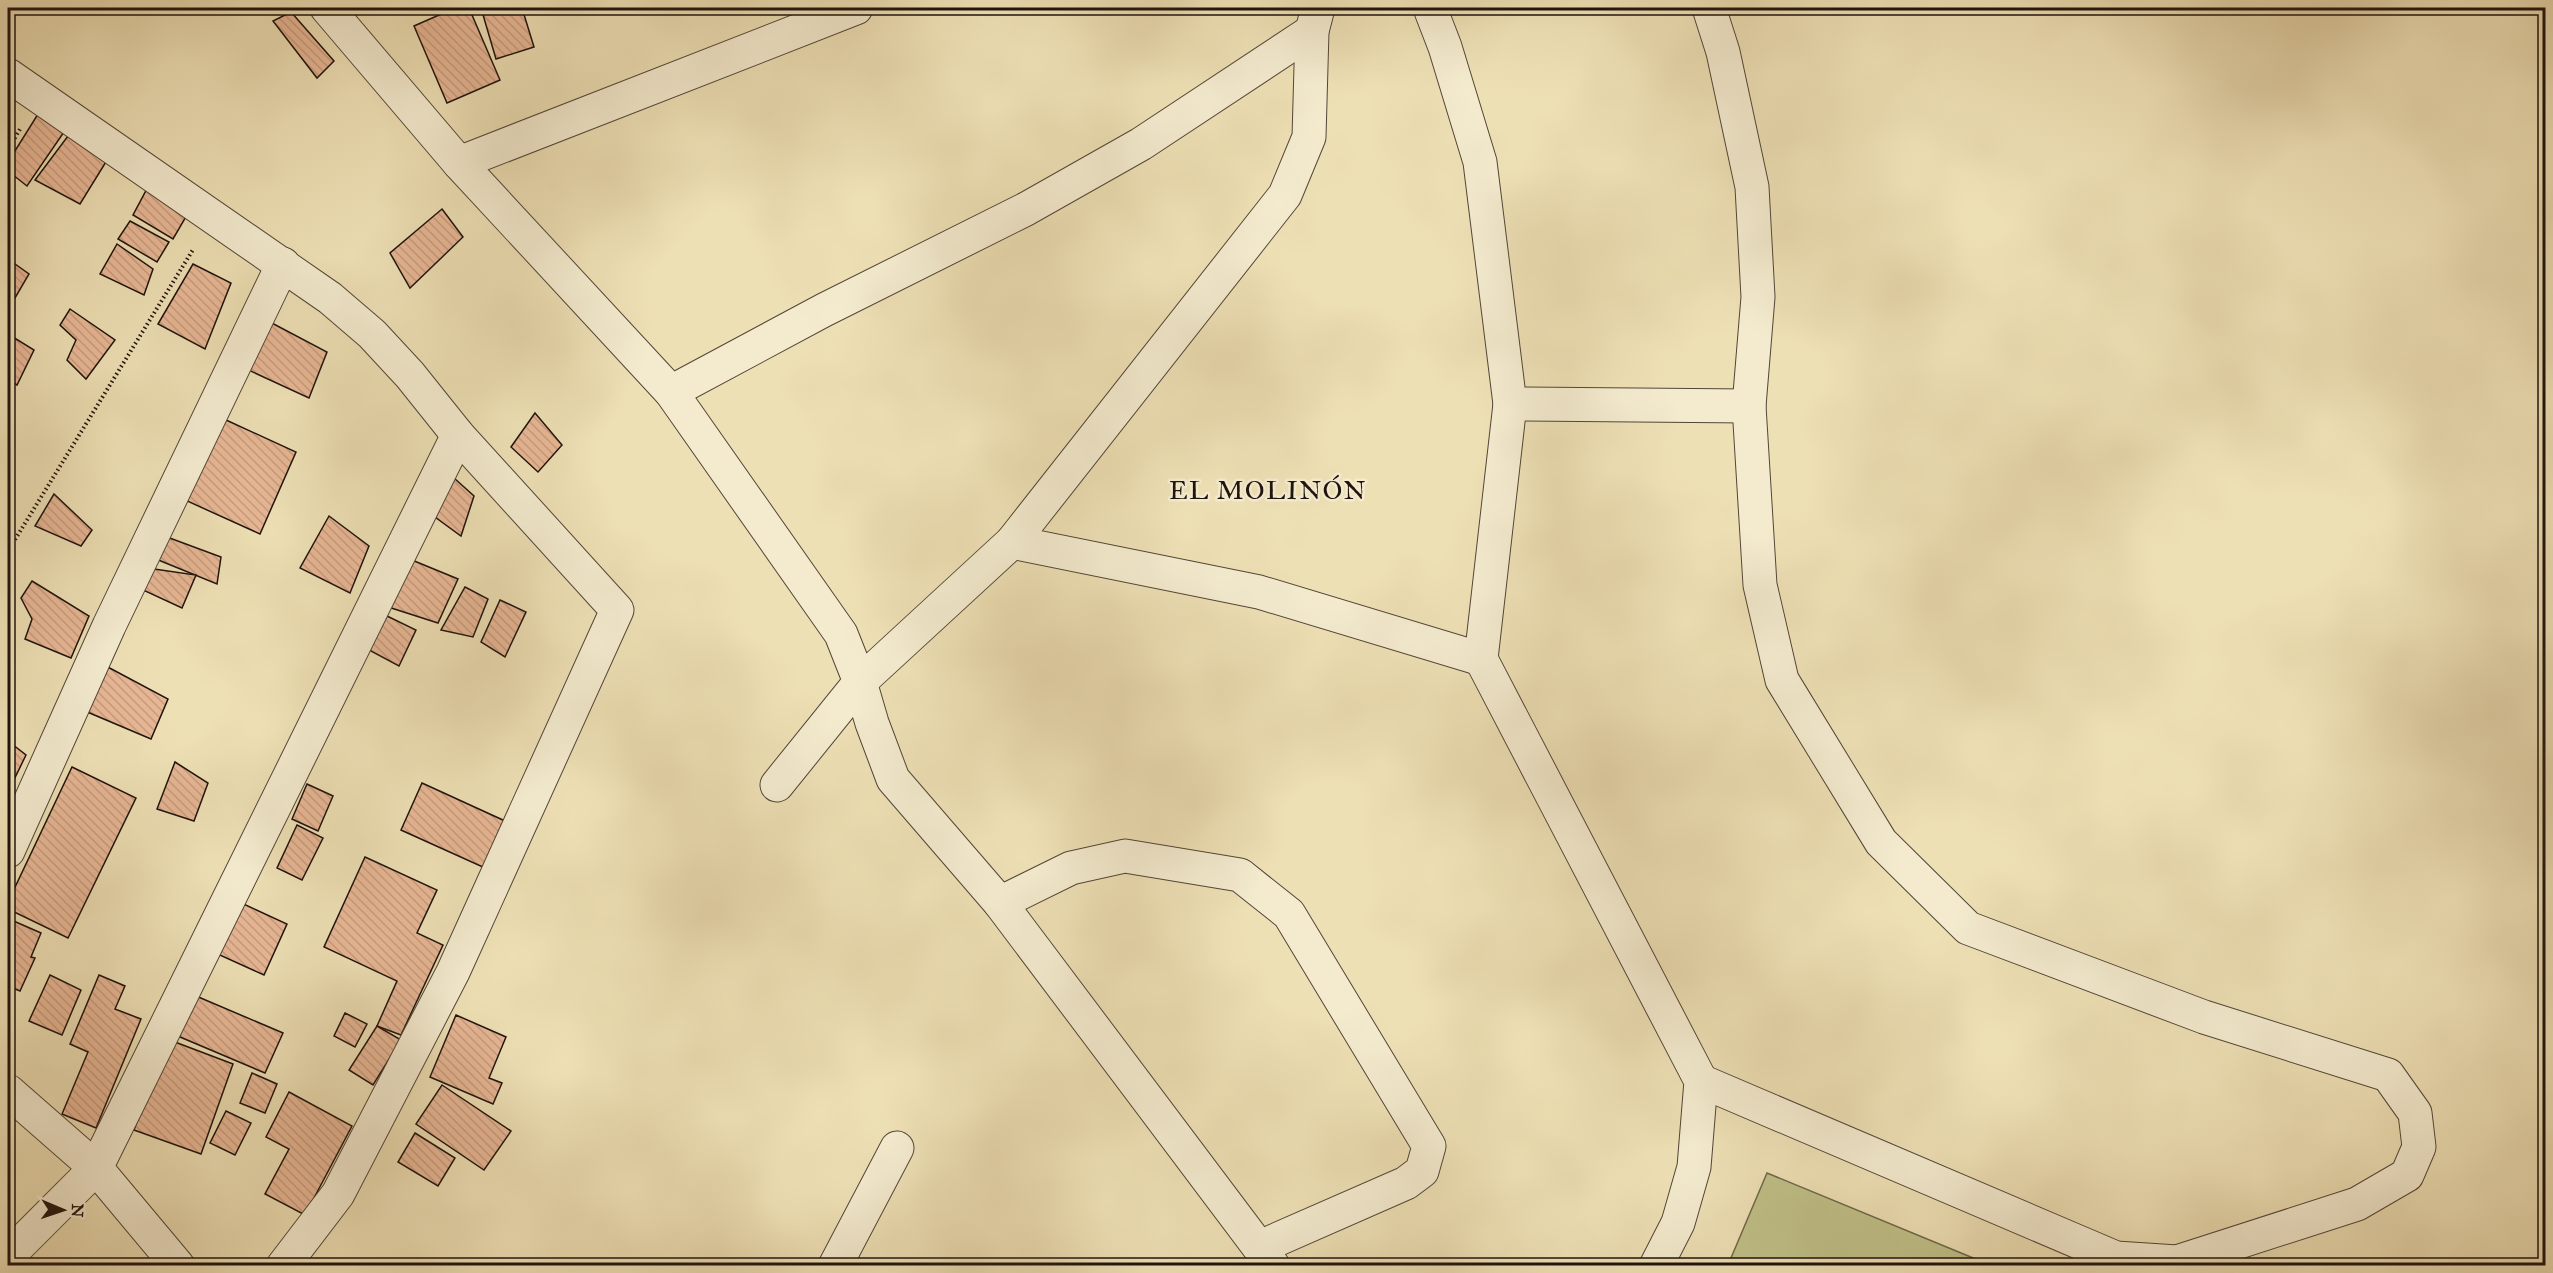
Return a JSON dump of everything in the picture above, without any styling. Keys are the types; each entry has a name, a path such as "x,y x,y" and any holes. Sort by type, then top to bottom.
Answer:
{"street":[{"path":"327,8 459,163 671,392 841,634 893,779 1000,903 1267,1256 1406,1183 1422,1171 1429,1146 1288,914 1240,875 1125,856 1071,868 1000,903"},
{"path":"459,163 856,8"},
{"path":"1430,8 1445,46 1480,162 1510,404 1480,659 1701,1081 1694,1167 1678,1223 1656,1266"},
{"path":"1701,1081 2116,1258 2177,1262 2357,1204 2407,1175 2419,1148 2415,1113 2388,1075 2204,1017 1968,928 1881,842 1782,680 1760,585 1749,406 1758,297 1752,187 1723,52 1709,8"},
{"path":"671,392 824,310 1036,204 1142,144 1315,19"},
{"path":"777,785 860,682 1012,542 1285,195 1309,137 1315,19"},
{"path":"8,75 213,219 283,264 330,298 372,334 410,375 458,435 617,610 453,972 338,1194 283,1266"},
{"path":"8,851 110,626 283,264"},
{"path":"1510,404 1749,406"},
{"path":"8,1256 45,1222 96,1168 458,435"},
{"path":"1012,542 1259,592 1480,659"},
{"path":"8,1091 96,1168 178,1266"},
{"path":"835,1266 897,1148"}],"path":[{"path":"8,552 213,219"}],"green space":[{"path":"1767,1173 1978,1260 1976,1265 1728,1265"}],"building":[{"path":"455,8 469,8 500,80 447,103 414,26"},
{"path":"481,8 522,8 534,47 496,59"},
{"path":"291,12 334,61 317,78 273,21"},
{"path":"38,114 66,129 27,186 8,171 8,162"},
{"path":"71,132 109,157 80,204 35,180"},
{"path":"149,185 187,215 173,239 133,215"},
{"path":"442,209 463,237 410,288 390,253"},
{"path":"130,221 169,242 157,262 118,239"},
{"path":"117,244 153,269 144,295 100,274"},
{"path":"8,259 29,274 8,310"},
{"path":"193,264 231,283 205,349 158,324"},
{"path":"70,309 115,340 86,379 67,360 76,340 60,325"},
{"path":"268,321 327,352 309,398 244,368"},
{"path":"8,334 34,350 17,385 8,378"},
{"path":"535,413 562,445 538,472 511,447"},
{"path":"226,420 296,452 260,534 185,500"},
{"path":"454,478 474,496 461,536 435,517"},
{"path":"54,494 92,530 81,546 35,526"},
{"path":"329,516 369,546 350,593 300,568"},
{"path":"167,537 221,557 217,584 156,559"},
{"path":"407,558 458,579 438,623 382,605"},
{"path":"154,569 196,575 182,608 143,590"},
{"path":"32,581 89,616 71,658 25,639 32,619 21,598"},
{"path":"465,587 488,599 473,637 441,630"},
{"path":"500,600 526,612 505,657 481,642"},
{"path":"387,616 416,630 399,666 369,650"},
{"path":"104,665 168,699 151,739 85,711"},
{"path":"8,741 26,755 8,792"},
{"path":"175,762 208,783 194,821 157,809"},
{"path":"72,767 136,798 68,938 8,909 8,902"},
{"path":"422,783 505,821 485,868 401,830"},
{"path":"307,784 333,796 318,831 292,819"},
{"path":"297,825 323,838 302,880 277,868"},
{"path":"365,857 437,890 417,933 443,945 401,1035 377,1026 397,981 324,947"},
{"path":"237,901 287,924 264,975 213,952"},
{"path":"9,919 41,933 31,957 35,958 20,991 8,986"},
{"path":"50,975 81,990 62,1035 29,1021"},
{"path":"99,975 125,986 115,1009 141,1019 96,1128 62,1114 88,1052 70,1044"},
{"path":"189,993 283,1033 265,1073 173,1034"},
{"path":"345,1013 367,1024 355,1047 334,1036"},
{"path":"456,1015 506,1037 489,1078 502,1083 493,1104 430,1077"},
{"path":"377,1026 401,1040 373,1085 349,1070"},
{"path":"167,1039 233,1064 201,1154 134,1130"},
{"path":"252,1073 277,1084 265,1113 240,1103"},
{"path":"442,1085 511,1131 484,1170 416,1124"},
{"path":"289,1092 352,1126 305,1215 265,1194 289,1149 266,1137"},
{"path":"226,1111 251,1123 235,1155 210,1143"},
{"path":"415,1133 455,1158 438,1186 398,1162"}],"district":[{"name":"EL MOLINÓN","path":"1268,490"}]}
